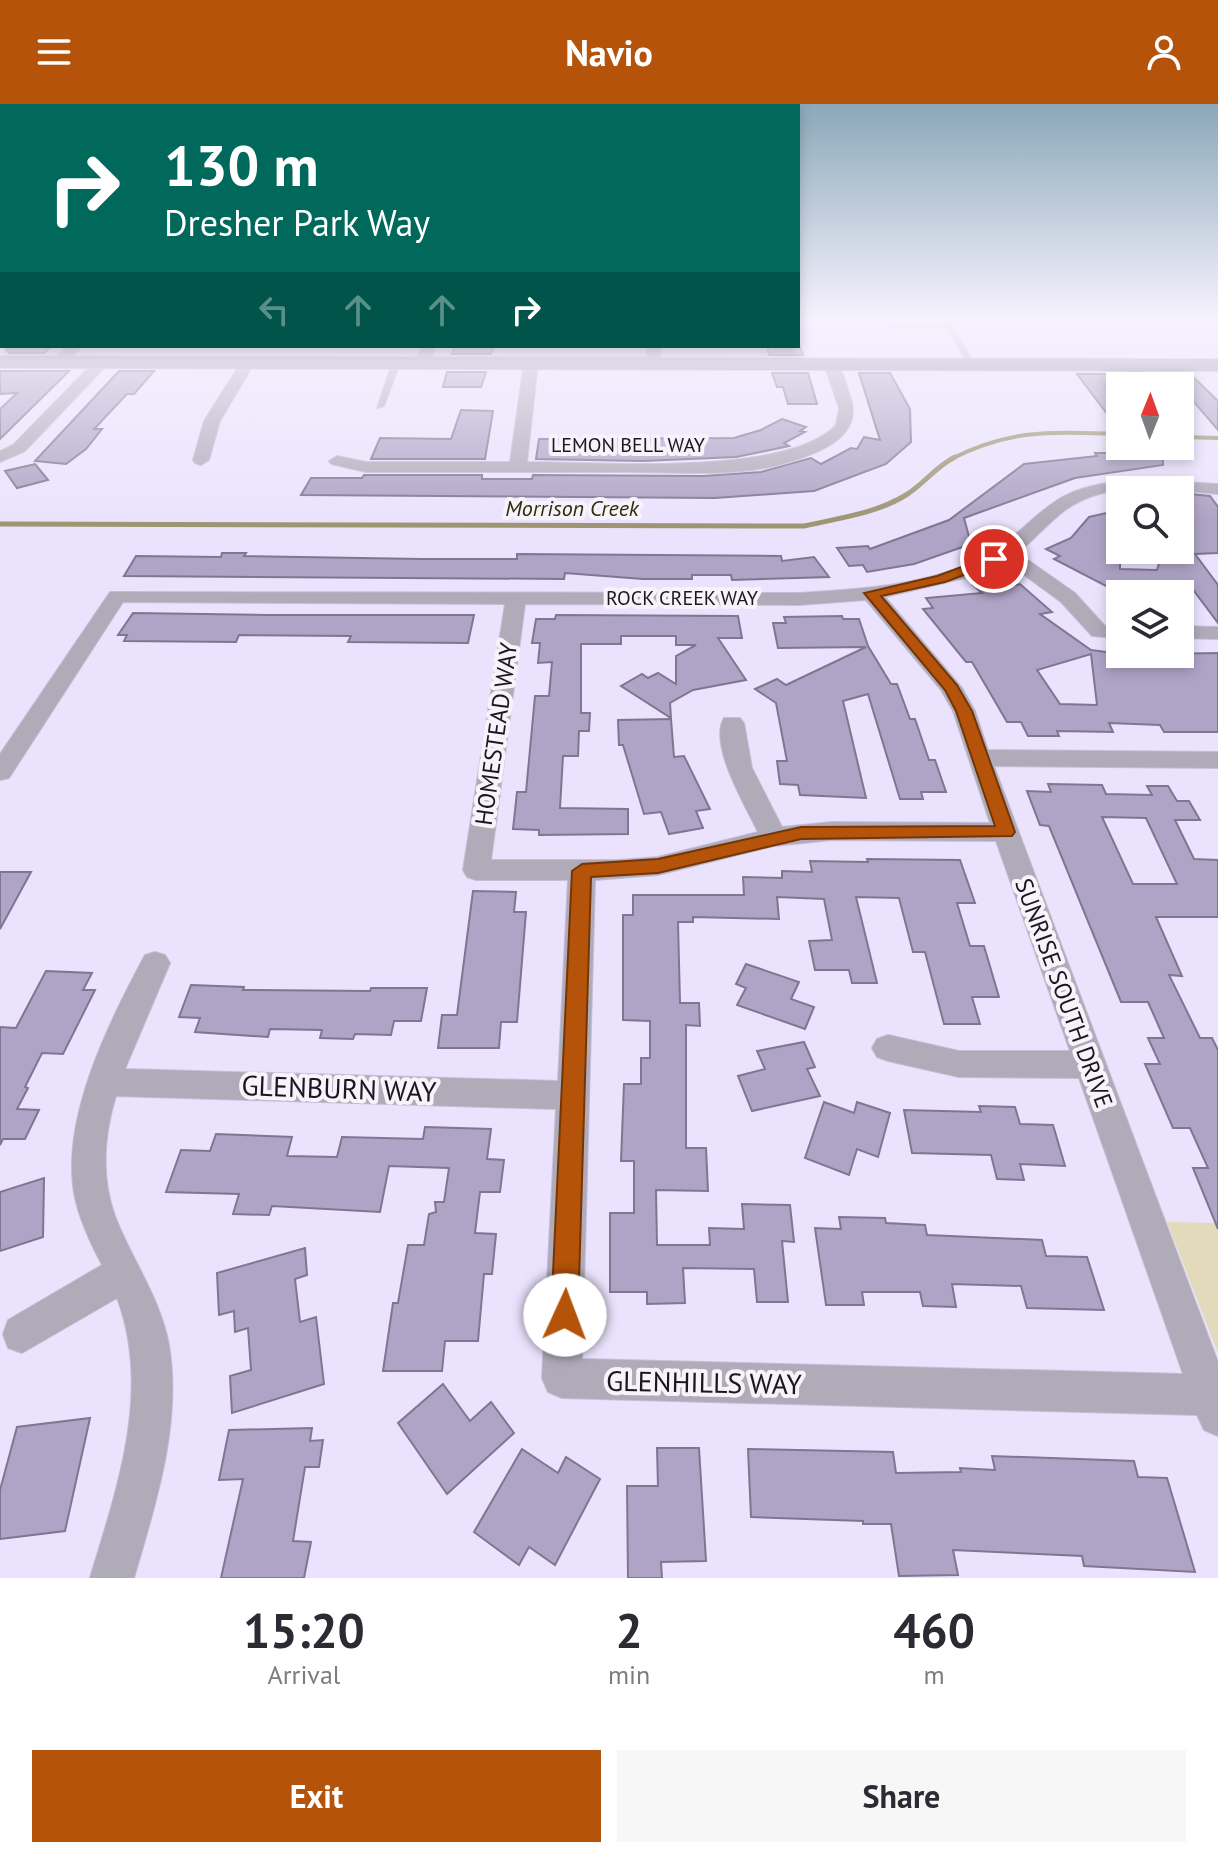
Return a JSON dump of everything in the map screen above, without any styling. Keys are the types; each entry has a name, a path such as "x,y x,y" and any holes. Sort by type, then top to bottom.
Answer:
{"street":[{"path":"0,457 19,448 81,384"},
{"path":"201,460 212,421 235,384"},
{"path":"518,467 528,384"},
{"name":"LEMON BELL WAY","path":"337,461 366,467 729,467 792,456 834,436 847,416 838,384"},
{"name":"ROCK CREEK WAY","path":"0,772 117,596 799,599 871,593 941,579 1005,553 1024,540 1053,510 1079,496 1129,486 1218,489"},
{"path":"1005,553 1055,585 1079,606 1099,632 1106,632"},
{"name":"SUNRISE SOUTH DRIVE","path":"871,593 951,688 964,711 1214,1406"},
{"name":"HOMESTEAD WAY","path":"516,598 476,870 582,871"},
{"path":"1194,632 1218,633"},
{"path":"732,723 734,750 740,769 774,837"},
{"path":"979,758 1214,766"},
{"path":"582,871 658,866 774,837 832,831 1006,832"},
{"name":"GLENHILLS WAY","path":"582,871 562,1378 1214,1406"},
{"path":"112,1578 147,1449 152,1401 151,1358 141,1311 96,1217 90,1185 91,1138 106,1082 155,963"},
{"path":"888,1048 959,1064 1090,1065"},
{"name":"GLENBURN WAY","path":"106,1082 573,1095"},
{"path":"22,1334 124,1273"}],"lane":[{"path":"380,406 388,384"}],"shaded area":[{"path":"1167,1222 1218,1223 1218,1353"}],"building":[{"path":"0,384 56,384 0,439 0,409 17,393 0,394"},
{"path":"107,384 143,384 134,394 127,394 94,429 102,429 86,449 66,464 35,461"},
{"path":"444,384 482,384 481,387 443,387"},
{"path":"776,384 811,384 817,404 788,404 783,387 777,387"},
{"path":"862,384 896,384 910,409 911,442 886,464 814,491 715,498 301,495 311,478 362,478 364,475 482,475 482,479 532,479 533,475 703,476 761,472 811,458 821,464 851,448 857,449 864,437 880,440"},
{"path":"1084,384 1106,384 1106,412"},
{"path":"1194,384 1200,384 1218,401 1218,430 1194,402"},
{"path":"461,410 493,411 485,459 371,459 380,438 451,439"},
{"path":"782,419 806,427 800,431 805,432 784,443 789,446 736,457 643,461 536,459 539,439 734,438 761,430"},
{"path":"1095,453 1106,453 1106,460 1163,460 1163,465 1075,478 964,518 971,544 914,564 867,572 863,565 849,566 837,548 868,546 870,549 949,520 1024,464 1097,456"},
{"path":"35,464 48,480 17,488 5,471"},
{"path":"1194,494 1210,496 1218,507 1218,553 1195,554 1218,585 1218,623 1194,591 1194,580 1106,580 1106,586 1054,559 1060,556 1046,549 1071,538 1089,517 1106,513 1106,564 1120,564 1120,569 1157,570 1159,564 1194,564"},
{"path":"222,553 422,559 517,559 517,554 781,556 782,561 814,557 829,577 732,580 731,575 692,575 692,579 643,579 565,573 564,579 124,576 136,556 221,557"},
{"path":"998,580 1006,587 1020,584 1052,612 1040,614 1091,650 1106,652 1106,668 1194,668 1194,653 1218,653 1218,732 1164,732 1160,725 1109,723 1113,732 1057,731 1059,736 1028,736 1021,722 1007,722 972,662 966,662 923,609 933,608 926,598 982,593 973,585","holes":["1091,654 1097,705 1060,704 1037,670"]},
{"path":"133,613 474,615 468,643 348,642 351,636 239,635 236,642 124,641 127,635 118,635"},
{"path":"556,615 738,616 742,638 718,638 746,680 693,690 670,703 671,718 621,686 642,674 648,678 658,673 676,684 676,656 696,645 676,645 676,636 621,636 621,644 581,644 581,713 590,713 589,731 579,731 578,756 563,756 560,808 628,809 628,834 539,835 539,830 513,829 517,792 526,792 535,696 549,696 552,662 538,663 540,643 532,643 536,619 555,619"},
{"path":"842,616 843,619 859,619 868,646 891,684 897,684 910,719 915,719 929,760 935,760 946,792 921,792 923,799 900,799 868,694 843,701 866,798 800,795 798,785 780,784 777,761 787,761 776,703 755,689 777,679 786,685 866,647 778,648 773,623 786,623 784,617"},
{"path":"671,719 674,757 684,756 710,809 696,811 703,828 669,834 661,812 644,814 623,745 619,745 618,720"},
{"path":"1048,784 1102,785 1106,794 1152,795 1147,786 1168,786 1177,801 1189,801 1200,820 1175,820 1194,859 1218,860 1218,917 1156,917 1182,976 1169,975 1200,1038 1212,1038 1218,1050 1218,1229 1193,1168 1208,1168 1190,1128 1173,1128 1145,1064 1160,1064 1148,1038 1164,1038 1148,1002 1121,1002 1049,826 1040,825 1027,791 1051,792","holes":["1102,817 1146,818 1177,884 1133,884"]},
{"path":"867,859 960,860 975,903 957,903 970,946 984,946 999,997 972,997 980,1024 944,1024 925,952 913,952 899,898 856,897 877,983 852,983 849,970 815,970 809,941 832,940 824,899 777,897 779,919 693,917 693,922 678,922 680,1003 699,1003 700,1026 686,1025 686,1148 706,1148 708,1191 656,1190 657,1245 710,1245 709,1228 744,1229 742,1204 790,1205 794,1242 782,1241 788,1302 757,1302 754,1269 683,1268 685,1303 647,1304 647,1292 610,1292 610,1213 634,1213 634,1161 621,1161 624,1084 641,1084 641,1058 650,1058 650,1021 623,1020 623,915 633,915 633,895 744,895 743,877 782,878 782,871 812,872 810,861 868,862"},
{"path":"0,872 31,872 0,929"},
{"path":"473,891 516,892 514,912 526,912 517,1022 501,1022 499,1048 438,1048 442,1015 457,1015"},
{"path":"746,964 799,982 791,999 814,1007 805,1029 737,1005 746,988 736,984"},
{"path":"46,971 92,973 83,990 95,990 63,1054 42,1053 25,1087 28,1088 17,1109 39,1110 25,1139 3,1139 0,1145 0,1027 16,1028"},
{"path":"191,985 244,987 243,990 427,988 421,1021 394,1021 391,1035 355,1034 353,1039 320,1038 322,1030 270,1029 268,1037 195,1032 200,1018 179,1017"},
{"path":"804,1042 815,1067 807,1069 820,1096 752,1111 738,1076 765,1069 757,1051"},
{"path":"824,1102 854,1113 857,1102 890,1113 878,1157 857,1149 849,1175 805,1158"},
{"path":"979,1106 1015,1107 1020,1124 1053,1125 1065,1166 1020,1164 1024,1180 997,1179 991,1155 912,1153 904,1110 981,1112"},
{"path":"425,1127 491,1129 487,1159 504,1160 500,1192 480,1192 475,1233 496,1234 492,1274 484,1274 478,1341 445,1341 442,1371 383,1371 393,1303 398,1303 408,1245 424,1245 429,1214 436,1212 435,1202 444,1202 449,1168 389,1166 380,1212 272,1206 269,1215 233,1214 239,1194 166,1192 181,1150 210,1151 216,1134 292,1137 287,1156 337,1157 342,1137 423,1139"},
{"path":"44,1178 43,1237 0,1251 0,1192"},
{"path":"839,1217 885,1218 886,1223 925,1225 927,1235 1042,1240 1046,1256 1087,1257 1104,1310 1027,1308 1021,1286 952,1284 956,1307 923,1306 920,1292 862,1292 864,1305 826,1305 815,1228 841,1229"},
{"path":"305,1248 307,1275 295,1279 300,1322 316,1317 324,1384 232,1413 230,1376 251,1370 248,1328 235,1332 234,1311 219,1315 217,1273"},
{"path":"443,1384 470,1421 491,1402 514,1433 447,1494 398,1423"},
{"path":"90,1418 65,1531 0,1539 0,1490 17,1427"},
{"path":"312,1428 310,1441 323,1440 319,1467 305,1467 293,1541 311,1542 304,1578 221,1578 243,1479 219,1480 229,1430"},
{"path":"657,1448 699,1448 706,1561 661,1562 662,1578 628,1578 627,1486 658,1486"},
{"path":"522,1449 558,1473 566,1457 600,1479 555,1565 529,1547 519,1565 474,1532"},
{"path":"748,1449 893,1452 896,1473 961,1472 960,1468 995,1470 992,1456 1134,1461 1138,1477 1167,1478 1195,1572 1084,1566 1082,1556 953,1550 958,1575 899,1576 891,1524 751,1517"}],"waterway":[{"name":"Morrison Creek","path":"954,458 1014,437 1054,433 1106,434"},
{"name":"Morrison Creek","path":"1194,437 1218,438"},
{"name":"Morrison Creek","path":"0,524 804,526 882,507 912,491 954,458"}],"route":[{"path":"565,1315 582,871 658,866 801,833 1006,832 964,711 951,688 871,593 941,579 994,559"}]}
